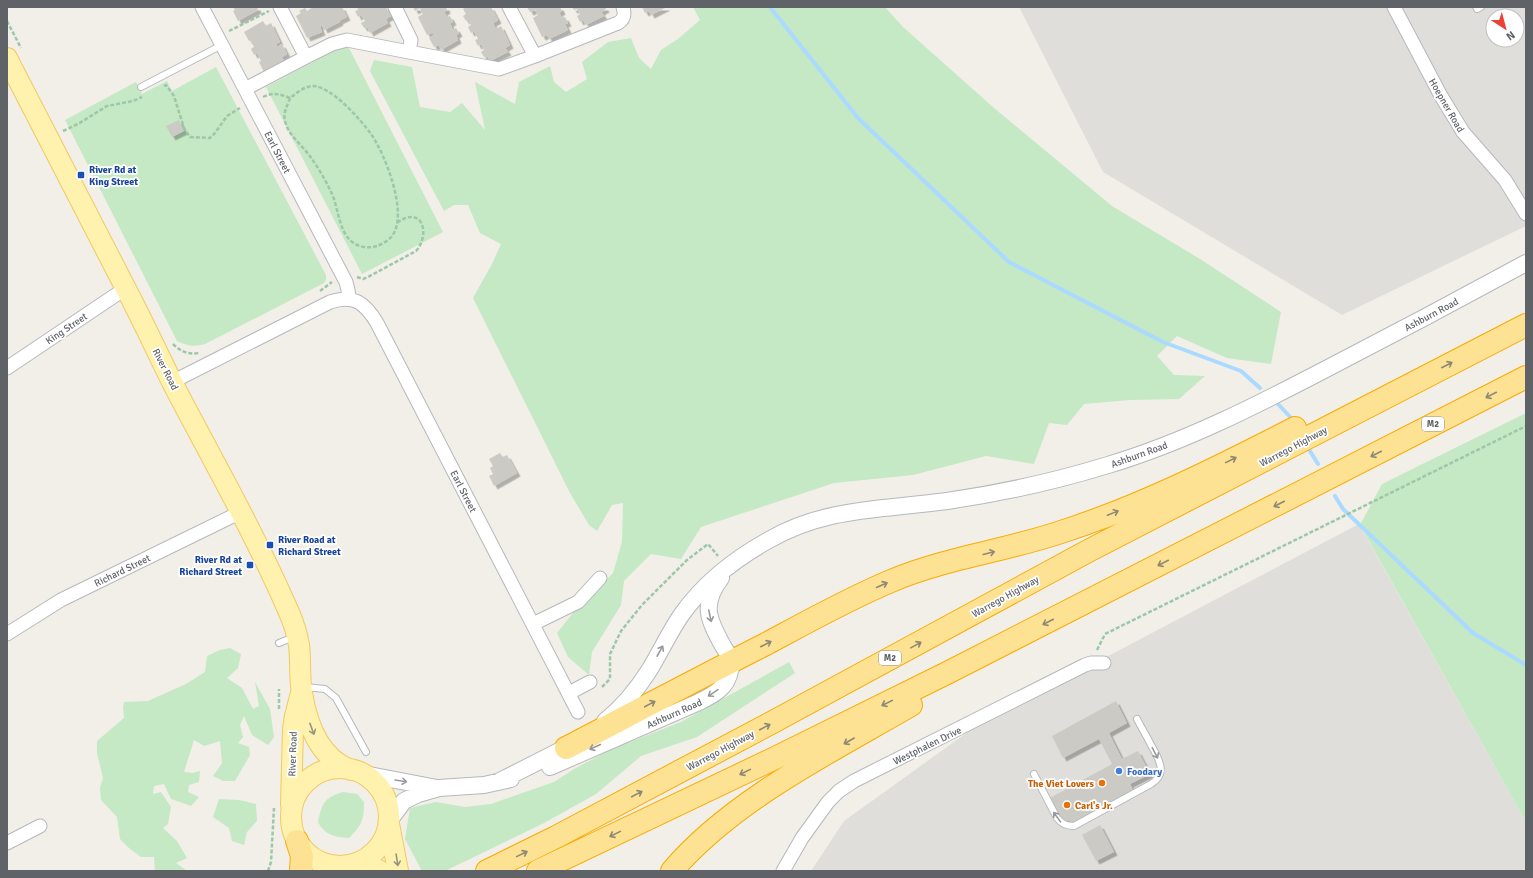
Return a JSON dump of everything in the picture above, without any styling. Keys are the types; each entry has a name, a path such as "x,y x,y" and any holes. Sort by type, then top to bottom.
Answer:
{"highway":[{"name":"Warrego Highway","path":"487,871 771,724 1090,550 1526,325"},
{"name":"M2","path":"538,871 773,759 947,673 1526,377"},
{"path":"566,748 864,593 918,571 1040,539 1100,518 1175,487 1380,387 1412,383"},
{"path":"672,871 697,845 725,821 764,793 806,766 932,694 947,673"},
{"path":"685,871 695,855 725,821"},
{"path":"297,841 302,856 301,871"}],"main road":[{"name":"River Road","path":"14,53 172,382 241,512 284,600 292,620 299,646 301,689 311,725 320,746 337,763 358,772"},
{"name":"River Road","path":"291,818 293,729 301,689"},
{"path":"380,871 366,863 338,866 322,862 308,854 297,841 292,826 292,804 295,795 302,785 311,777 331,770 358,772 375,782 382,790 387,802 398,871"},
{"path":"358,863 372,855 381,845 387,834 389,821"}],"street":[{"name":"Earl Street","path":"202,7 225,38 251,86 346,282 349,298 361,303 373,317 578,712"},
{"path":"395,7 410,40 409,52"},
{"path":"509,7 535,56"},
{"path":"251,86 336,42 347,40 499,70 618,23 624,17 625,12 623,7"},
{"name":"Hoepner Road","path":"1394,7 1456,122 1505,180 1526,214"},
{"path":"275,9 306,58"},
{"name":"Ashburn Road","path":"500,782 566,748 598,726 621,706 645,676 673,628 698,593 728,568 764,542 779,534 812,521 851,511 947,501 999,492 1110,464 1146,452 1199,431 1252,407 1526,263"},
{"name":"King Street","path":"7,368 126,288"},
{"path":"172,382 330,302 341,298 349,298"},
{"name":"Richard Street","path":"7,634 61,600 241,512"},
{"name":"Ashburn Road","path":"389,821 398,807 406,800 418,794 439,788 484,785 528,775 559,763 707,698 725,684 729,676 732,662 713,626 708,608 709,599 713,589 728,568"},
{"path":"533,624 578,602 600,578"},
{"name":"Westphalen Drive","path":"782,871 818,814 839,791 854,781 1091,663 1104,663"},
{"path":"569,693 590,682"},
{"name":"Ashburn Road","path":"358,772 439,788"},
{"path":"7,843 40,826"}],"lane":[{"path":"1476,7 1477,9 1481,7"},
{"path":"141,87 225,38"},
{"path":"279,643 297,636"},
{"path":"301,689 315,687 325,689 336,698 366,752"},
{"path":"1034,774 1057,818 1062,824 1074,826 1156,781 1160,775 1160,762 1137,718"}],"path":[{"path":"225,38 275,9"},
{"path":"7,21 14,53"},
{"path":"225,38 226,25"},
{"path":"251,86 266,104"},
{"path":"60,124 67,138"},
{"path":"356,276 363,279 368,277 416,251 420,247 424,230 419,220 414,217 407,217 397,224"},
{"path":"318,293 334,280"},
{"path":"171,342 185,352 193,354 202,352"},
{"path":"1091,663 1105,634 1526,426"},
{"path":"590,682 599,690 610,679 610,654 621,630 642,605 687,560 708,544 728,568"}],"shaded area":[{"path":"1019,7 1526,7 1526,226 1342,315 1103,172"},
{"path":"1359,524 1526,822 1526,871 811,871 844,821 979,724"}],"green space":[{"path":"693,7 885,7 903,27 994,108 1112,206 1200,259 1281,312 1271,364 1227,358 1177,336 1157,356 1174,375 1205,376 1179,399 1130,400 1084,404 1067,425 1049,423 1034,464 986,456 913,475 834,483 701,527 681,559 651,554 624,581 621,605 592,652 589,675 568,657 557,633 577,608 613,573 622,542 623,503 612,505 597,531 589,525 570,493 473,298 492,264 501,244 480,233 468,205 454,205 444,211 370,71 374,60 412,67 420,107 450,112 462,103 485,130 475,82 515,104 519,82 550,66 554,82 566,92 587,79 582,62 608,42 631,38 639,58 651,69 661,50 678,39 700,20"},
{"path":"349,48 443,232 362,274 266,87 334,51"},
{"path":"216,67 326,275 326,279 324,283 205,344 191,346 177,341 65,120 136,82 142,94 167,81 172,91"},
{"path":"1526,413 1526,822 1360,525 1382,484"},
{"path":"230,648 241,654 238,668 227,678 242,688 253,709 259,706 255,682 270,709 274,737 268,745 252,735 244,716 240,725 243,737 238,743 249,747 250,755 235,781 223,781 213,776 222,763 220,741 204,746 194,740 184,772 193,773 200,771 199,782 189,785 188,792 199,797 191,806 171,799 164,784 154,786 153,794 161,792 171,807 168,824 163,828 177,841 187,858 176,863 187,871 155,871 154,857 141,857 120,839 117,817 101,800 100,788 103,778 97,753 97,741 124,718 124,702 148,701 186,684 205,672 207,656 220,650"},
{"path":"789,662 795,673 697,737 641,756 596,794 544,823 445,871 422,871 405,839 410,808 436,802 465,807 491,804 554,782 574,769 612,749 681,722"},
{"path":"343,792 357,794 364,802 363,818 357,829 349,838 339,837 327,833 318,822 325,802"},
{"path":"219,799 239,800 256,804 257,821 247,832 244,845 232,841 229,828 213,817"}],"building":[{"path":"233,7 257,7 258,10 238,21 233,11 235,10"},
{"path":"313,7 342,7 347,17 324,30 322,25 320,27 322,32 307,38 296,16 301,13 299,11 305,8 307,11"},
{"path":"357,7 386,7 391,16 386,19 388,23 370,33 367,27 364,28 361,23 365,21 361,15 358,17 355,11 358,10"},
{"path":"413,7 446,7 447,10 444,12 447,17 450,16 453,22 450,23 453,30 456,28 459,33 456,35 458,40 441,50 439,45 434,47 429,38 434,35 432,33 427,35 418,17 423,14 420,8 415,11"},
{"path":"466,7 491,7 498,20 493,23 496,29 501,26 510,45 505,48 508,52 490,61 487,56 484,57 481,52 484,50 481,44 478,46 475,40 478,39 474,31 471,33 468,27 471,25 468,19 466,21 463,16 466,14 463,9"},
{"path":"527,7 560,7 562,11 559,13 562,18 565,17 568,23 565,24 568,30 549,39 547,35 542,37 533,18 538,15 535,10 530,12"},
{"path":"572,7 605,7 606,9 601,12 604,16 586,25 583,20 580,22 577,16 580,14 577,9 574,10"},
{"path":"642,7 667,7 651,15 649,11 645,13"},
{"path":"263,21 266,26 271,23 280,42 276,44 277,47 282,44 287,54 282,57 284,61 264,72 259,62 261,61 257,53 254,55 251,49 254,47 251,40 249,41 244,32"},
{"path":"179,120 184,131 172,137 166,126"},
{"path":"500,453 503,457 507,455 517,473 494,486 489,476 493,474 490,468 493,466 489,459"},
{"path":"1116,701 1127,723 1109,733 1122,759 1138,751 1150,774 1130,784 1133,790 1071,824 1069,820 1064,823 1050,798 1112,764 1099,739 1063,758 1052,736"},
{"path":"1100,825 1114,852 1096,861 1082,835"}],"waterway":[{"path":"770,7 858,118 1009,262 1163,342 1241,371 1260,388"},
{"path":"1278,404 1292,419"},
{"path":"1310,451 1318,464"},
{"path":"1335,496 1343,509 1473,633 1526,665"}],"place":[{"name":"River Rd at King Street","path":"81,175"},
{"name":"River Road at Richard Street","path":"270,545"},
{"name":"River Rd at Richard Street","path":"250,565"},
{"name":"Foodary","path":"1119,771"},
{"name":"The Viet Lovers","path":"1102,783"},
{"name":"Carl's Jr.","path":"1067,805"}]}
